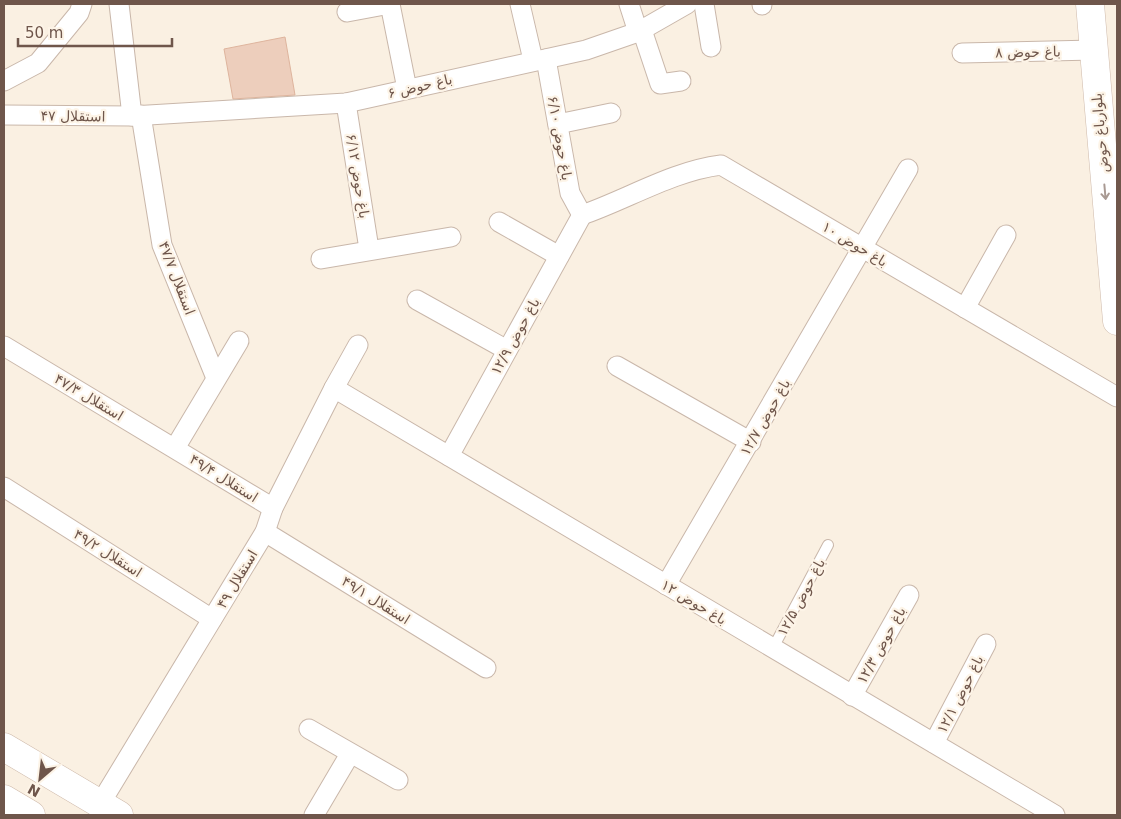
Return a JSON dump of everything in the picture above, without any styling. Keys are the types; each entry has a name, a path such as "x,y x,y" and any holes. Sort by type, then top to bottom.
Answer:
{"main road":[{"name":"بلوارباغ حوض","path":"1090,4 1113,241 1117,321"},
{"path":"4,747 109,810"},
{"path":"4,799 31,815"}],"street":[{"path":"4,81 38,63 79,12 82,4"},
{"name":"۴۷/۷ استقلال","path":"119,4 137,116 162,245 216,378"},
{"path":"347,12 390,4 407,89"},
{"name":"۶/۱۰ باغ حوض","path":"520,4 540,60 558,124 570,193 582,215"},
{"path":"629,4 660,84 681,81"},
{"name":"۶ باغ حوض","path":"137,116 346,103 586,50 640,31 687,4"},
{"path":"704,4 711,47"},
{"name":"۸ باغ حوض","path":"962,53 1094,50"},
{"name":"۶/۱۲ باغ حوض","path":"346,103 369,250"},
{"path":"558,124 611,113"},
{"name":"۴۷ استقلال","path":"4,115 137,116"},
{"name":"۱۰ باغ حوض","path":"582,215 698,168 721,164 1117,397"},
{"name":"۱۲/۷ باغ حوض","path":"666,585 908,170"},
{"name":"۱۲/۹ باغ حوض","path":"449,456 582,215"},
{"path":"499,222 559,256"},
{"path":"965,308 1006,235"},
{"path":"321,259 452,237"},
{"path":"417,300 507,350"},
{"path":"175,448 238,341"},
{"name":"۴۹ استقلال","path":"109,810 212,618 265,532 273,508 358,345"},
{"name":"۴۷/۳ استقلال","path":"4,346 175,448"},
{"path":"617,366 751,442"},
{"name":"۱۲ باغ حوض","path":"334,388 1055,815"},
{"name":"۴۹/۴ استقلال","path":"175,448 273,508"},
{"name":"۴۹/۲ استقلال","path":"4,487 212,618"},
{"name":"۴۹/۱ استقلال","path":"265,532 486,668"},
{"name":"۱۲/۳ باغ حوض","path":"852,696 909,595"},
{"name":"۱۲/۱ باغ حوض","path":"934,743 986,644"},
{"path":"309,729 398,780"},
{"path":"314,815 350,754"}],"lane":[{"name":"۱۲/۵ باغ حوض","path":"773,648 828,545"}],"building":[{"path":"285,37 295,95 233,99 224,49"}]}
